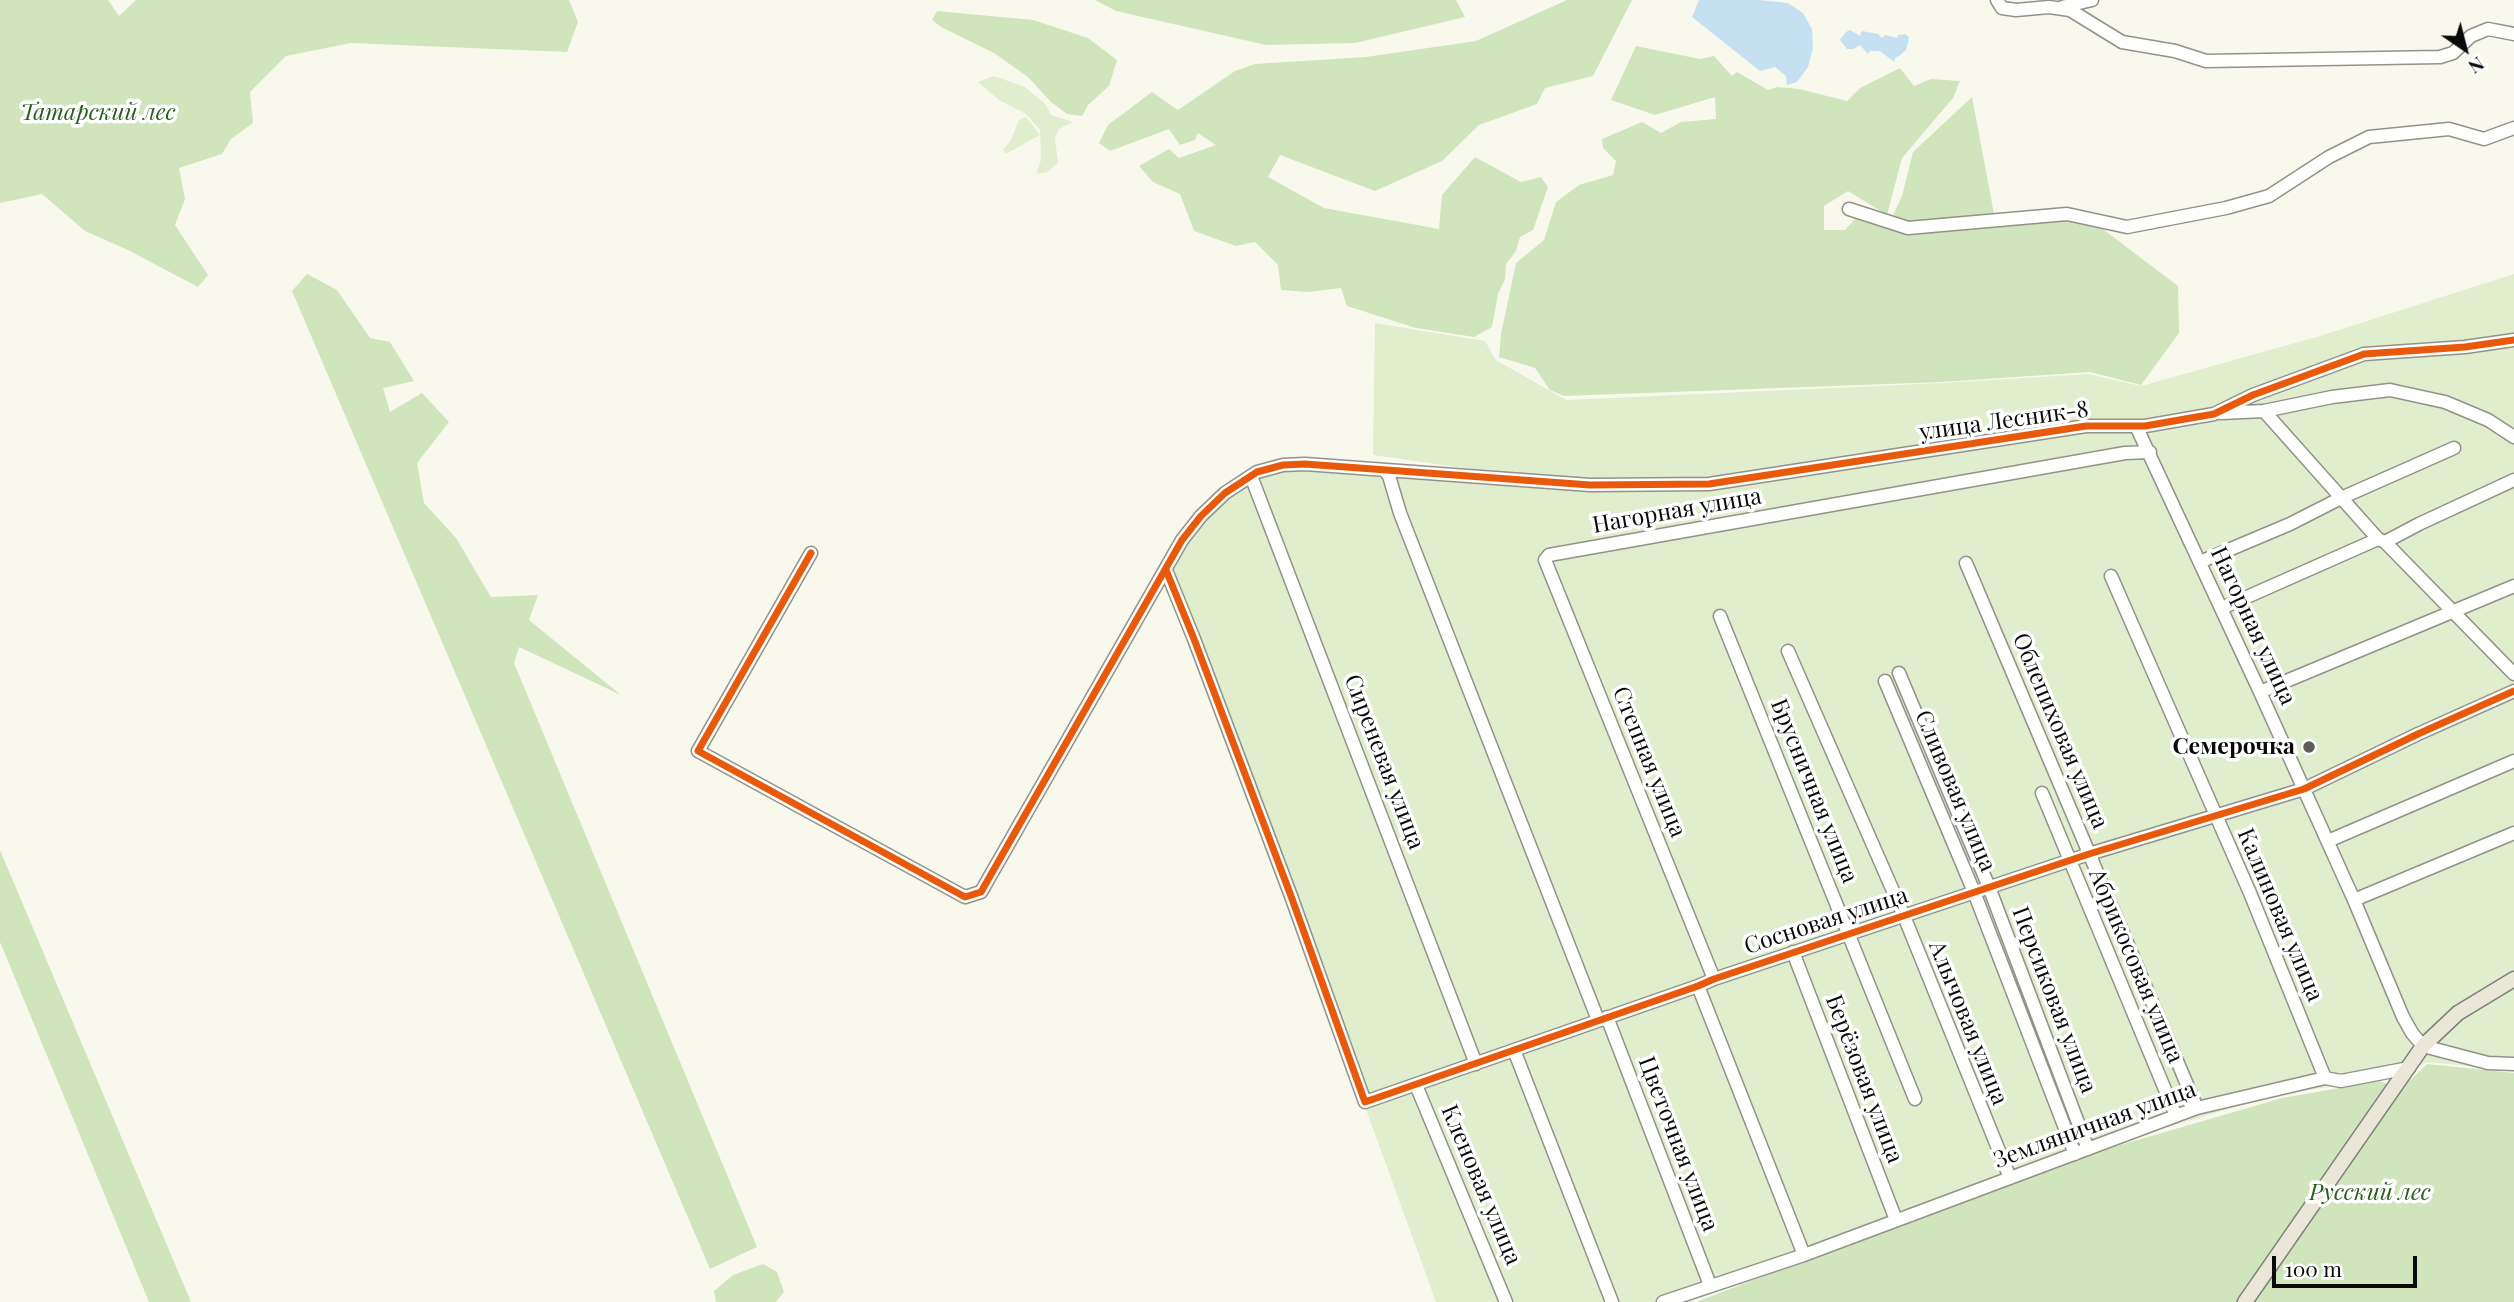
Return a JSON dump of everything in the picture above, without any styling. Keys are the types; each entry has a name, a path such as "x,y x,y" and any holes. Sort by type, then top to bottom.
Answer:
{"main road":[{"path":"2245,1302 2423,1046 2458,1013 2514,979"}],"street":[{"path":"2059,8 2092,0"},
{"path":"2000,4 2016,10 2049,6 2070,10 2122,42 2175,51 2206,61 2440,57 2453,53 2471,36 2488,29 2514,34"},
{"path":"1849,209 1908,228 2067,214 2127,227 2226,208 2269,196 2329,157 2369,137 2449,129 2484,139 2514,128"},
{"name":"улица Лесник-8","path":"811,553 698,751 965,897 981,892 1182,540 1225,493 1251,476 1283,465 1305,464 1590,485 1709,484 2086,426 2137,428 2214,414 2253,396 2364,355 2514,340"},
{"path":"2214,414 2264,411 2332,397 2390,390 2445,402 2488,420 2514,437"},
{"path":"2264,411 2381,541 2514,674"},
{"name":"Нагорная улица","path":"2137,428 2328,841 2403,1017 2423,1046"},
{"path":"2200,562 2290,524 2341,498 2454,448"},
{"name":"Нагорная улица","path":"1545,560 1557,552 2125,453 2150,452"},
{"name":"Цветочная улица","path":"1384,470 1389,476 1400,513 1710,1286"},
{"name":"Сиреневая улица","path":"1251,476 1476,1064"},
{"path":"2222,608 2381,541 2514,480"},
{"name":"Степная улица","path":"1545,560 1714,979"},
{"name":"Облепиховая улица","path":"1966,563 2197,1108"},
{"name":"Сосновая улица","path":"1166,569 1365,1102 1793,952 2089,854 2304,789 2514,691"},
{"name":"Калиновая улица","path":"2111,576 2250,893 2325,1078"},
{"path":"2260,692 2514,586"},
{"name":"Брусничная улица","path":"1720,616 1915,1099"},
{"name":"Алычовая улица","path":"1788,651 1904,916 2010,1178"},
{"name":"Персиковая улица","path":"1899,673 1989,887 2088,1149"},
{"name":"Сливовая улица","path":"1885,681 1974,892 2075,1154"},
{"path":"2328,841 2514,761"},
{"name":"Абрикосовая улица","path":"2042,793 2176,1116"},
{"path":"2354,900 2514,833"},
{"name":"Берёзовая улица","path":"1793,952 1896,1220"},
{"path":"1698,986 1804,1255"},
{"path":"2423,1046 2488,1063 2514,1065"},
{"path":"1514,1050 1612,1302"},
{"name":"Земляничная улица","path":"1663,1302 1804,1255 2197,1108 2325,1078 2341,1081 2409,1068"},
{"name":"Кленовая улица","path":"1416,1085 1506,1302"}],"green space":[{"name":"Татарский лес","path":"0,0 108,0 119,16 136,0 569,0 578,22 567,52 351,43 286,56 250,92 253,123 231,139 222,154 179,168 185,199 175,225 208,275 198,287 85,231 42,194 0,203"},
{"path":"1095,0 1456,0 1465,17 1355,43 1266,45 1116,11"},
{"path":"1567,0 1632,0 1593,76 1545,88 1537,104 1479,125 1442,161 1375,191 1280,155 1268,177 1324,208 1439,229 1442,195 1475,157 1521,182 1541,177 1548,187 1533,230 1520,237 1516,251 1506,264 1505,279 1498,294 1492,327 1474,337 1416,328 1347,306 1341,288 1308,292 1281,290 1278,265 1255,242 1236,246 1194,231 1180,194 1153,182 1139,166 1169,149 1179,158 1216,145 1198,133 1195,140 1180,145 1169,129 1110,151 1099,143 1108,125 1152,92 1178,110 1235,71 1255,64 1366,57 1476,41"},
{"path":"937,11 1033,20 1088,38 1117,60 1109,86 1088,105 1082,116 1067,114 1051,102 1028,77 994,53 932,20"},
{"path":"1636,46 1700,59 1714,56 1732,76 1737,72 1768,90 1777,87 1799,89 1847,101 1860,88 1900,68 1914,86 1931,79 1960,81 1953,98 1902,158 1887,215 1848,191 1824,206 1824,230 1845,230 1860,213 1887,228 1902,196 1913,152 1972,97 1995,219 2087,217 2178,286 2179,333 2141,385 2090,372 1942,382 1564,396 1550,390 1535,368 1499,357 1501,334 1516,263 1544,240 1556,202 1579,185 1613,175 1616,161 1603,148 1602,139 1642,122 1661,133 1681,122 1716,119 1715,97 1655,115 1611,100"},
{"path":"994,76 1025,87 1046,105 1051,115 1073,122 1059,129 1055,138 1058,163 1047,172 1036,174 1041,160 1040,130 1026,114 999,100 978,82"},
{"path":"1026,117 1040,135 1006,154 1003,149 1010,142 1019,120"},
{"path":"307,274 337,290 370,338 390,342 414,381 383,388 390,412 422,393 449,422 417,463 424,503 456,538 491,597 538,595 529,620 621,695 519,647 514,663 757,1247 710,1269 292,291"},
{"path":"2514,274 2514,1070 2427,1062 2386,1079 2279,1094 2100,1147 1688,1302 1436,1302 1170,570 1189,532 1235,488 1263,474 1294,467 1491,484 1610,480 1528,477 1373,455 1375,323 1485,341 1496,360 1566,400 2088,374 2141,386 2320,336"},
{"path":"0,850 191,1302 149,1302 0,942"},
{"name":"Русский лес","path":"2427,1064 2514,1073 2514,1302 1696,1302 2103,1150 2282,1098 2380,1081 2401,1089"},
{"path":"763,1264 777,1272 784,1292 776,1302 716,1302 714,1291 733,1275"}],"water":[{"path":"1699,0 1788,3 1803,13 1812,29 1813,48 1808,67 1797,82 1787,85 1786,76 1775,67 1760,71 1692,17"},
{"path":"1850,30 1860,36 1862,31 1878,34 1882,38 1885,35 1897,38 1898,35 1905,34 1909,37 1906,50 1896,57 1894,62 1880,51 1870,51 1868,54 1860,45 1847,49 1840,40"}],"cycle path":[{"path":"811,553 698,751 965,897 981,892 1182,540 1201,516 1225,493 1257,472 1283,465 1305,464 1590,485 1709,484 2086,426 2145,426 2214,414 2253,395 2364,354 2465,347 2514,340"},
{"path":"1166,570 1291,896 1365,1102 1714,979 2089,854 2304,789 2514,691"}],"place":[{"name":"Семерочка","path":"2309,747"}]}
